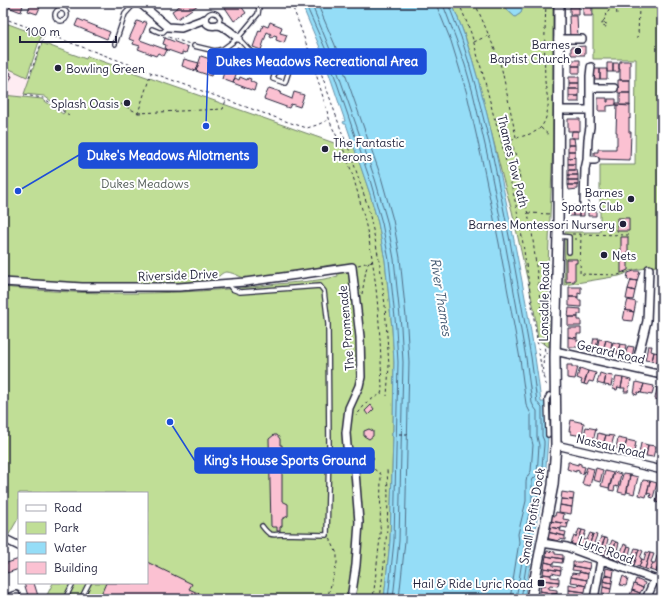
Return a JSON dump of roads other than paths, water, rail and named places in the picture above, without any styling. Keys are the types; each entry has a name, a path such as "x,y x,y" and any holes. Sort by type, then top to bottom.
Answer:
{"main road":[{"name":"Lonsdale Road","path":"531,599 553,485 556,445 555,354 558,236 558,3"}],"street":[{"path":"140,3 165,30 181,28 205,19 206,23 209,25 218,25 227,29 238,38"},
{"path":"558,39 582,39"},
{"path":"584,203 585,169 590,128 590,76 592,68"},
{"path":"590,88 614,88"},
{"path":"558,110 590,110"},
{"path":"587,160 595,160"},
{"name":"Riverside Drive","path":"3,282 82,287 179,287 228,284 352,267"},
{"name":"The Promenade","path":"351,599 356,566 359,522 355,472 347,446 346,433 349,408 359,386 361,377 360,337 352,267"},
{"path":"635,369 647,321 649,269"},
{"name":"Gerard Road","path":"555,354 662,375"},
{"name":"Nassau Road","path":"556,445 662,470"},
{"path":"3,538 18,546"},
{"name":"Lyric Road","path":"542,543 567,548 658,580"},
{"path":"594,599 601,560"},
{"path":"646,599 658,580"},
{"path":"4,599 16,595"}],"lane":[{"path":"60,9 61,3"},
{"path":"115,44 125,14 135,3"},
{"path":"194,46 215,51 223,49 238,38 258,14 259,7 255,3"},
{"path":"205,19 209,13 214,12 220,18 218,25"},
{"path":"152,29 165,30"},
{"path":"238,38 253,54 263,61 276,66"},
{"path":"281,54 293,58 285,83 273,79 276,66 281,54"},
{"path":"558,236 569,237 569,252"},
{"path":"228,284 232,289 240,292 320,286 324,291 328,324 330,448 327,535 280,534 274,536 268,533 262,526"},
{"path":"548,395 548,435"},
{"path":"65,599 72,584"},
{"path":"82,599 89,584"}],"water":[{"name":"River Thames","path":"301,3 452,3 462,28 485,104 510,220 535,356 541,402 545,402 546,437 548,437 545,482 541,483 541,502 533,537 535,538 524,599 384,599 390,541 394,362 385,260 378,223 370,194 346,124 343,122 345,121 321,50"},
{"path":"500,3 524,3 521,13 515,17"}],"place":[{"name":"Barnes Baptist Church","path":"578,51"},
{"name":"Bowling Green","path":"58,68"},
{"name":"Splash Oasis","path":"127,103"},
{"name":"Dukes Meadows Recreational Area","path":"206,126"},
{"name":"The Fantastic Herons","path":"325,149"},
{"name":"Duke's Meadows Allotments","path":"18,191"},
{"name":"Barnes Sports Club","path":"631,199"},
{"name":"Barnes Montessori Nursery","path":"623,224"},
{"name":"Nets","path":"604,255"},
{"name":"King's House Sports Ground","path":"170,422"},
{"name":"Hail & Ride Lyric Road","path":"541,583"}],"park label":[{"name":"Dukes Meadows","path":"145,183"}]}
